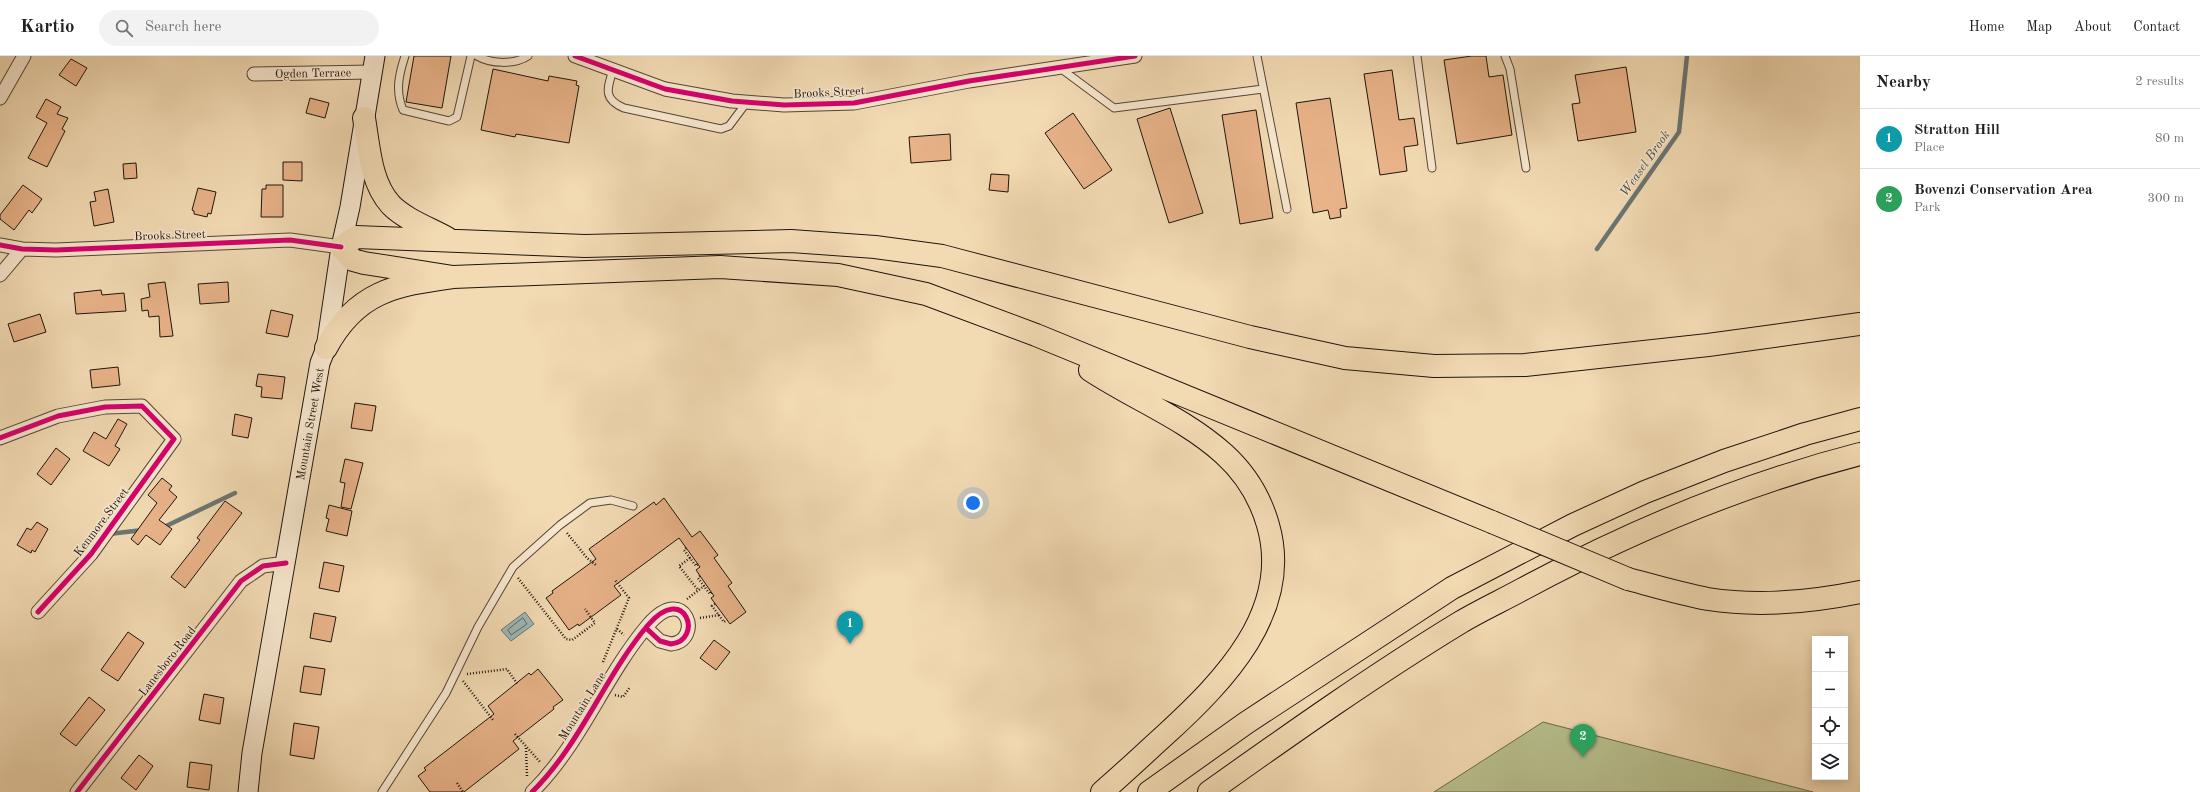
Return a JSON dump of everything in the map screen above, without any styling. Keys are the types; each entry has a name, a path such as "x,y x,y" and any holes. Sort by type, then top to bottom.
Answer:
{"highway":[{"path":"364,118 374,175 388,201 406,216 454,241"},
{"path":"453,276 364,263 353,260 341,247 356,238 585,246 791,241 875,247 942,256 1250,337 1345,358 1434,366 1540,363 1708,345 1860,324"},
{"path":"326,348 343,321 363,302 375,295 404,284 453,276 720,267 838,275 926,294 1036,335 1628,579 1675,592 1710,599 1743,602 1809,600 1860,592"},
{"path":"1036,335 1093,372 1174,418 1224,454 1237,467 1257,496 1266,518 1272,547 1272,573 1268,600 1240,654 1223,678 1203,700 1102,792"},
{"path":"1150,792 1253,718 1452,588 1573,525 1645,492 1724,461 1805,434 1860,419"},
{"path":"1209,792 1351,692 1463,621 1553,573 1681,514 1782,477 1860,454"}],"main road":[{"name":"Mountain Street West","path":"248,792 252,753 318,371 326,348 341,247 350,207 373,64"}],"street":[{"path":"0,98 24,56"},
{"name":"Brooks Street","path":"575,56 665,89 747,102 784,105 854,103 969,81 1135,56"},
{"name":"Ogden Terrace","path":"254,74 373,64"},
{"name":"Brooks Street","path":"0,245 22,249 56,250 290,240 341,247"},
{"path":"0,275 22,249"},
{"name":"Kenmore Street","path":"0,438 58,416 106,407 142,406 174,439 91,554 38,612"},
{"name":"Lanesboro Road","path":"78,792 241,581 263,566 286,562"},
{"name":"Mountain Lane","path":"534,790 573,740 626,654 646,628 664,610 683,615"},
{"path":"646,628 664,643 674,644 686,636 688,628 683,615"}],"lane":[{"path":"405,56 399,75 398,99 403,110 449,121 458,117 471,56"},
{"path":"477,56 505,63 522,60 528,56"},
{"path":"1257,56 1287,209"},
{"path":"1416,56 1432,168"},
{"path":"1505,56 1510,69 1526,168"},
{"path":"1060,68 1114,108 1263,89"},
{"path":"614,70 608,88 609,97 615,104 624,108 721,129 729,126 747,102"},
{"path":"382,792 457,675 478,626 521,558 578,510 595,502 611,500 633,506"}],"path":[{"path":"560,525 587,558 596,565"},
{"path":"686,548 684,550 696,566 698,564"},
{"path":"690,558 679,566 698,590"},
{"path":"512,570 566,639 572,640 595,623 585,609"},
{"path":"700,576 698,578 710,594 712,592"},
{"path":"603,663 629,598 615,580"},
{"path":"704,586 684,602 683,615 719,615"},
{"path":"715,604 712,606 724,622 727,620"},
{"path":"457,675 507,669 518,685"},
{"path":"457,675 494,720"},
{"path":"613,695 623,697 630,687"},
{"path":"515,734 538,760"},
{"path":"526,748 527,777 534,790"},
{"path":"457,783 464,792"}],"green space":[{"path":"1543,722 1813,792 1434,792"}],"water":[{"path":"525,612 534,624 511,641 501,630"}],"building":[{"path":"414,56 451,56 442,108 406,102"},
{"path":"1472,56 1486,56 1489,77 1503,75 1512,135 1457,144 1444,60"},
{"path":"71,59 87,68 76,86 59,75"},
{"path":"1626,67 1636,132 1578,141 1572,104 1580,103 1575,75"},
{"path":"493,69 548,81 549,76 577,81 576,85 579,86 569,143 516,134 515,137 481,130"},
{"path":"1392,70 1399,120 1414,118 1418,145 1404,147 1407,171 1380,175 1364,74"},
{"path":"310,98 329,103 325,118 306,113"},
{"path":"1330,98 1347,208 1340,209 1341,217 1330,219 1328,210 1313,213 1296,103"},
{"path":"46,99 61,107 57,114 68,118 62,129 65,131 47,167 28,158 47,123 36,117"},
{"path":"1170,108 1203,213 1169,223 1137,119"},
{"path":"1256,110 1273,218 1240,224 1222,115"},
{"path":"1073,113 1112,170 1084,189 1045,133"},
{"path":"950,134 951,160 911,163 909,137"},
{"path":"283,162 302,162 302,181 283,180"},
{"path":"136,163 137,178 124,179 123,164"},
{"path":"991,174 1009,175 1008,192 989,190"},
{"path":"23,185 42,199 32,213 29,210 14,230 0,219 0,215"},
{"path":"266,185 283,185 283,217 261,217 262,189 266,189"},
{"path":"198,188 216,192 211,214 208,213 207,217 194,214 194,211 192,210"},
{"path":"108,189 114,222 94,226 90,202 96,201 94,192"},
{"path":"165,282 173,336 160,337 159,316 149,317 148,310 142,311 141,299 150,297 148,284"},
{"path":"228,282 229,302 200,304 198,284"},
{"path":"101,290 102,295 124,293 126,311 76,314 74,293"},
{"path":"271,310 293,315 288,337 266,333"},
{"path":"40,314 46,332 14,342 8,324"},
{"path":"118,367 120,385 92,388 90,370"},
{"path":"258,374 285,377 282,399 261,397 262,387 256,386"},
{"path":"355,403 376,406 372,431 351,428"},
{"path":"235,414 252,418 248,438 232,435"},
{"path":"118,419 127,424 115,446 120,449 109,466 83,451 94,432 106,439"},
{"path":"56,448 70,459 51,485 37,474"},
{"path":"345,459 363,463 351,509 341,507 345,483 340,482"},
{"path":"162,478 172,486 169,490 177,497 159,520 172,529 160,545 146,535 138,545 131,539 157,503 148,495"},
{"path":"664,498 692,537 700,531 718,555 714,558 732,583 728,586 746,612 730,624 711,598 714,596 696,570 700,567 679,538 614,586 621,595 579,626 578,624 569,630 546,598 553,593 552,591 596,559 589,549 654,502 656,505"},
{"path":"225,501 242,513 185,588 171,577 200,540 197,538"},
{"path":"329,505 352,511 347,536 326,531 329,519 326,518"},
{"path":"37,522 48,529 35,552 32,550 31,553 17,545 27,528 31,530"},
{"path":"324,562 344,566 339,592 319,588"},
{"path":"314,613 336,617 331,642 310,638"},
{"path":"128,632 144,643 118,681 101,670"},
{"path":"714,640 730,652 716,670 700,658"},
{"path":"304,666 325,669 321,695 300,692"},
{"path":"538,669 563,700 553,707 554,709 513,741 519,749 464,792 430,792 418,776 426,770 424,768 494,714 488,706 529,673 531,675"},
{"path":"204,694 224,698 220,724 199,720"},
{"path":"89,697 105,710 76,746 60,734"},
{"path":"294,723 319,727 314,759 290,755"},
{"path":"139,755 153,766 136,790 121,778"},
{"path":"190,762 212,765 209,790 187,787"}],"waterway":[{"name":"Weasel Brook","path":"1597,249 1679,132 1687,56"},
{"path":"162,528 235,493"},
{"path":"109,534 143,530"}],"cycle path":[{"path":"575,56 665,89 732,101 784,105 854,103 969,81 1135,56"},
{"path":"0,245 22,249 56,250 290,240 341,247"},
{"path":"0,438 58,416 105,407 142,406 174,439 91,554 38,612"},
{"path":"77,792 241,581 263,566 286,563"},
{"path":"532,792 565,753 618,666 648,625 661,613 672,609 681,611 686,617 688,625 687,634 681,641 671,644 660,641 646,628"}],"place":[{"name":"Stratton Hill","path":"850,644"},
{"name":"Bovenzi Conservation Area","path":"1583,757"}]}
